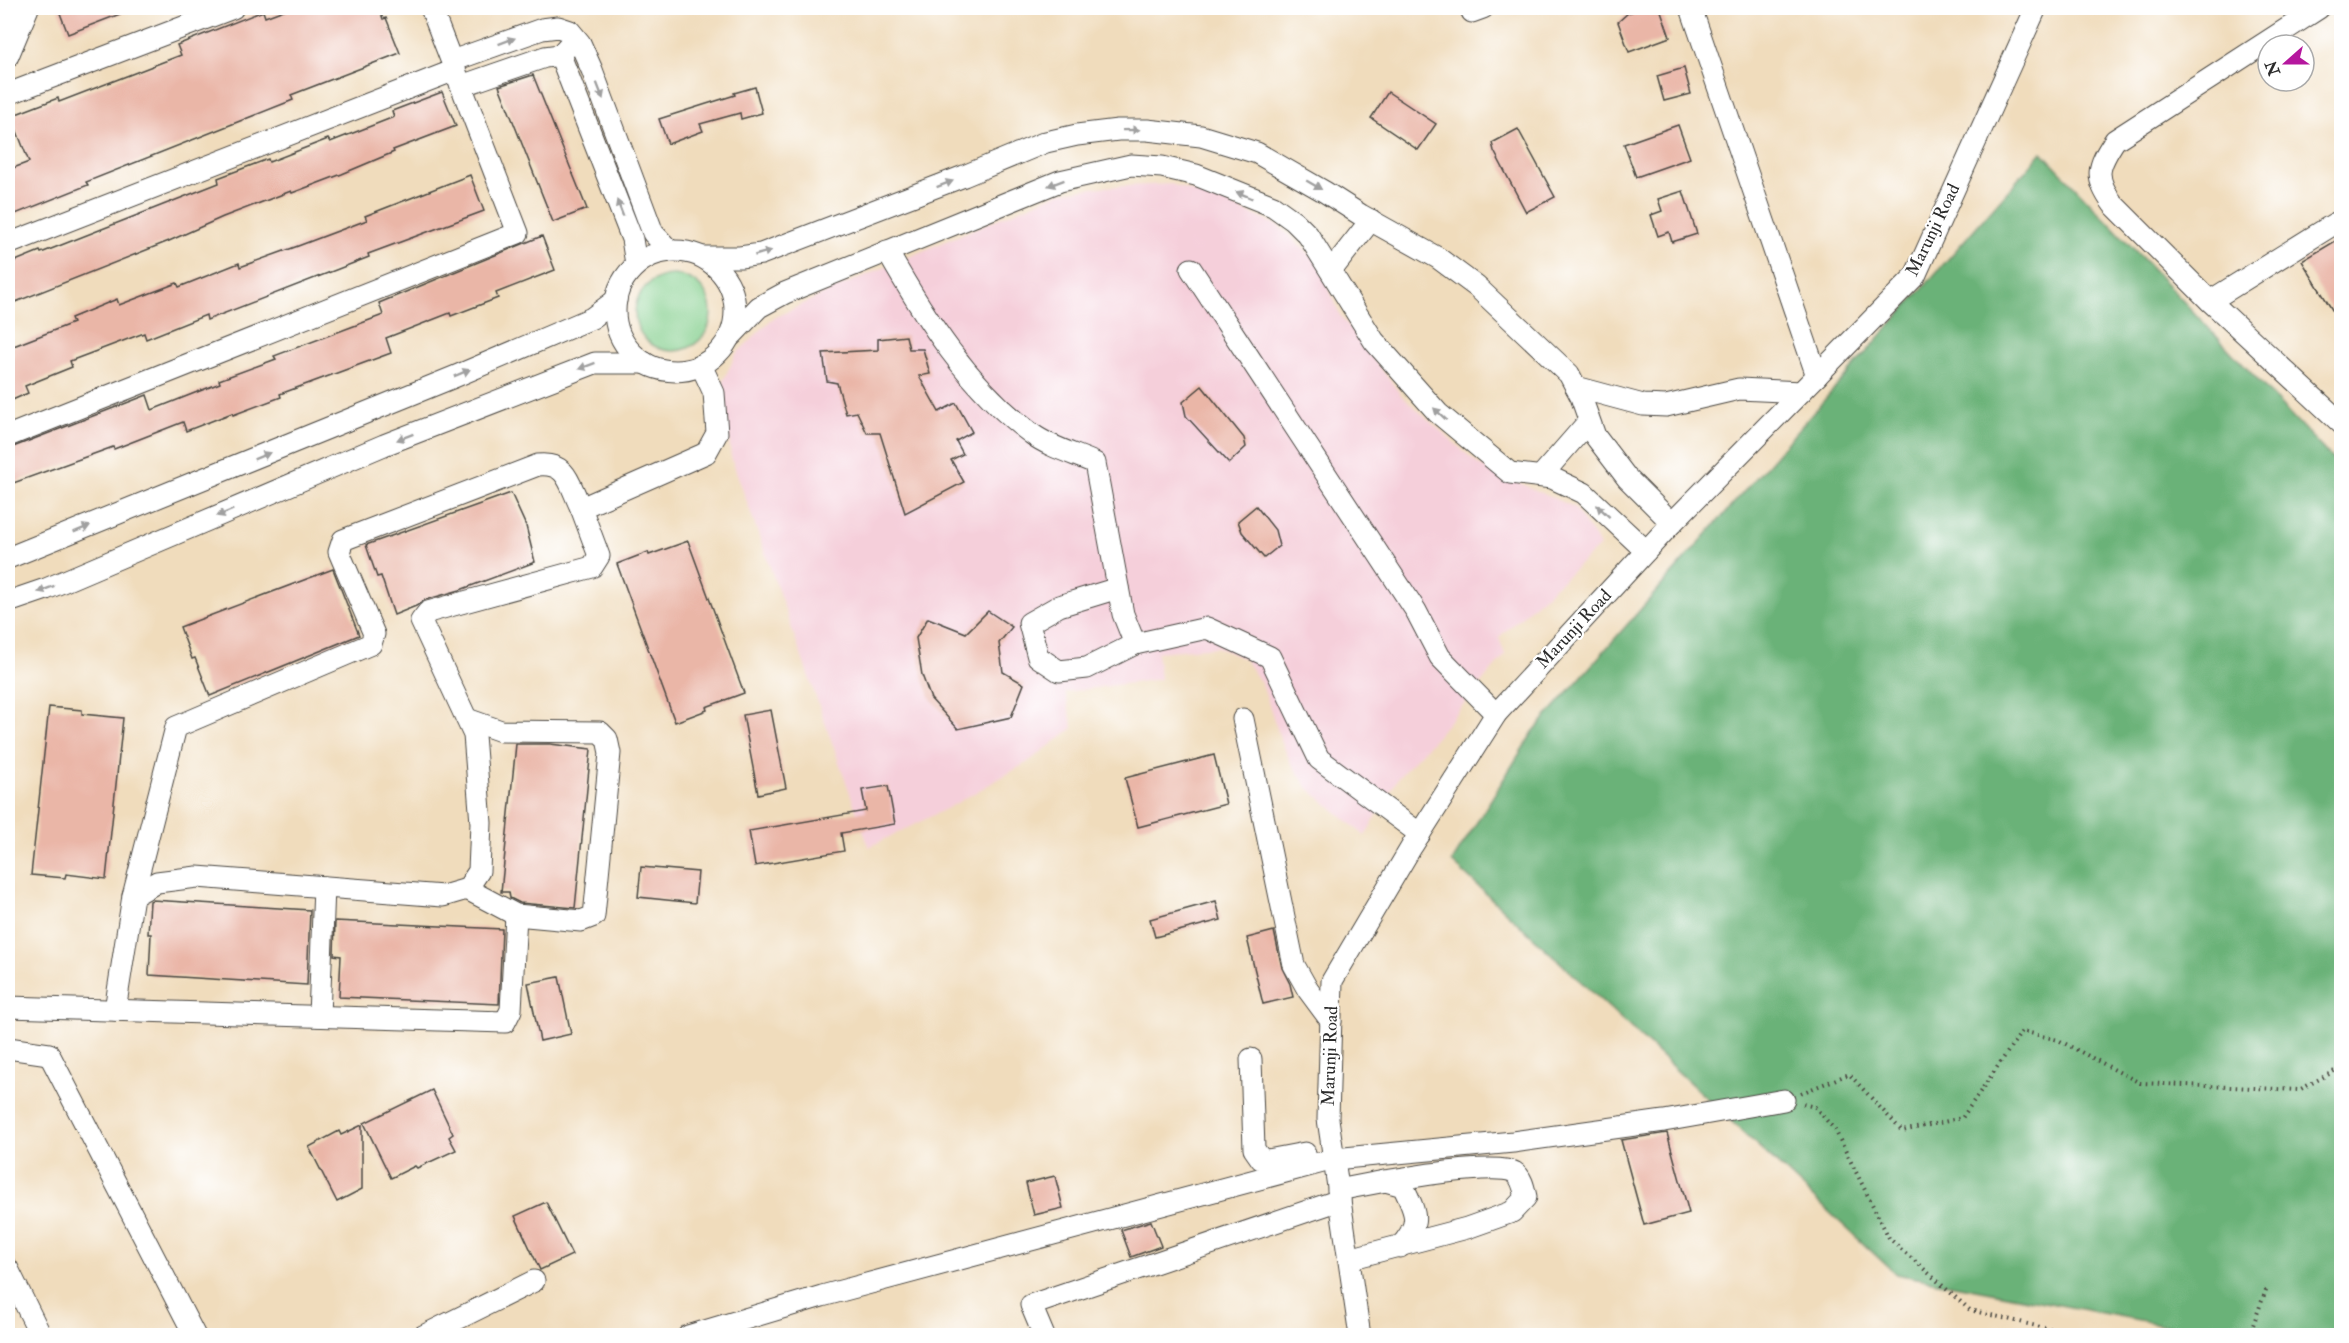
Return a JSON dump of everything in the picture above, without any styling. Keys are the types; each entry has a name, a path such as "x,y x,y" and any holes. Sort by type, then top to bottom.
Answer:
{"street":[{"path":"8,56 28,8"},
{"path":"8,94 233,8"},
{"path":"8,436 518,233 431,8"},
{"path":"1691,8 1817,375"},
{"name":"Marunji Road","path":"1360,1335 1328,1119 1332,981 1420,834 1496,714 1672,523 1915,276 2036,8"},
{"path":"2319,8 2115,140 2104,156 2099,172 2102,188 2113,204 2210,300 2342,424"},
{"path":"8,244 456,72 542,29 558,27 570,31 584,51 653,233 669,250"},
{"path":"456,72 560,55 576,38"},
{"path":"560,55 632,239 636,264"},
{"path":"645,363 627,347 620,332 617,325 616,300 624,279 636,264 650,254 669,250 683,250 705,257 740,257 761,254 1046,142 1077,135 1118,130 1147,130 1201,136 1257,153 1438,258 1477,287 1569,374 1594,436 1627,478 1672,523"},
{"path":"8,602 46,589 384,445 595,363 645,363 669,372 695,369 717,356 732,335 759,308 785,292 1060,181 1131,165 1162,167 1196,175 1273,207 1294,221 1308,235 1374,341 1438,414 1510,473 1552,478 1584,494 1646,551"},
{"path":"2210,300 2342,219"},
{"path":"1331,271 1371,220"},
{"path":"887,251 915,301 982,390 1034,435 1095,463 1123,614 1135,644"},
{"path":"705,257 727,278 733,293 736,306 732,335"},
{"path":"1191,269 1416,611 1440,657 1496,714"},
{"path":"8,558 454,377 592,318 616,300"},
{"path":"581,508 706,453 717,433 714,393 701,365"},
{"path":"1576,387 1620,400 1655,406 1666,406 1739,389 1801,392"},
{"path":"1541,476 1589,421"},
{"path":"115,1010 133,896 176,727 371,644 374,634 339,552 343,540 538,465 551,464 563,470 581,508 599,556 592,567 428,612 421,621 474,735 481,824 479,871 467,889 443,896 197,877 158,882 133,896"},
{"path":"1118,588 1059,606 1029,623 1038,657 1059,671 1087,668 1135,644 1207,628 1270,657 1319,759 1420,834"},
{"path":"467,719 501,731 600,732 607,740 610,753 594,916 581,921 516,915 467,889"},
{"path":"1244,719 1294,964 1308,990 1331,1021"},
{"path":"319,1016 324,886"},
{"path":"8,1007 505,1022 511,1010 516,915"},
{"path":"8,1048 50,1054 195,1335"},
{"path":"1251,1059 1254,1149 1260,1159 1513,1142 1664,1121 1784,1100"},
{"path":"688,1335 1333,1154"},
{"path":"1044,1335 1031,1305 1339,1195 1385,1181 1430,1174 1498,1169 1514,1172 1523,1183 1526,1197 1512,1212 1467,1228 1349,1259"},
{"path":"1385,1181 1403,1186 1412,1205 1416,1224 1400,1247"},
{"path":"8,1269 41,1335"},
{"path":"423,1335 534,1281"}],"path":[{"path":"1784,1100 1849,1074 1902,1131 1962,1118 2022,1031 2058,1040 2140,1083 2298,1090 2342,1067"},
{"path":"1784,1100 1815,1107 1835,1130 1889,1238 1970,1310 2078,1335"},
{"path":"2249,1335 2267,1287"}],"shaded area":[{"path":"1171,184 1221,201 1279,226 1318,262 1340,315 1402,396 1479,465 1574,507 1600,546 1499,637 1505,655 1398,778 1365,836 1307,787 1290,761 1262,684 1244,659 1217,647 1157,652 1160,679 1065,692 1073,728 1028,762 950,807 869,847 731,457 723,381 736,354 772,319 834,289 1058,193 1100,187"}],"green space":[{"path":"2042,152 2341,468 2341,1335 2218,1335 1896,1274 1452,862 1533,732"},
{"path":"673,275 688,278 700,286 708,298 711,313 708,328 700,340 688,348 673,351 658,348 646,340 638,328 635,313 638,298 646,286 658,278"}],"building":[{"path":"58,8 133,8 133,9 68,34"},
{"path":"289,8 379,8 383,19 386,18 400,53 291,95 293,100 86,182 88,185 8,217 8,170 29,162 11,116 58,98 59,102 181,55 177,45 263,11 265,17"},
{"path":"1642,8 1660,8 1670,37 1629,52 1618,22 1628,13"},
{"path":"1684,68 1691,94 1664,101 1657,76"},
{"path":"533,75 587,209 553,222 499,86"},
{"path":"755,87 762,113 741,119 740,113 700,124 703,131 668,144 659,119"},
{"path":"442,92 456,126 393,150 394,152 342,174 223,217 8,305 8,264 219,183 218,178 268,159 269,162 328,139 330,142 394,117 392,111"},
{"path":"1388,92 1436,124 1418,150 1371,118"},
{"path":"1678,125 1690,158 1636,177 1624,144"},
{"path":"1518,129 1555,197 1526,212 1492,143"},
{"path":"470,175 484,211 368,254 369,257 207,320 206,315 146,339 144,333 70,361 72,367 25,386 28,393 8,402 8,356 14,354 11,347 73,323 71,318 117,299 119,305 177,283 179,287 239,263 240,267 367,220 365,216"},
{"path":"1683,191 1697,234 1672,242 1669,232 1658,236 1651,215 1662,211 1658,199"},
{"path":"542,236 555,270 496,293 498,298 451,316 450,313 386,338 391,353 280,394 281,397 233,415 232,413 186,431 183,422 114,449 113,447 8,485 8,449 147,395 152,410 220,383 219,380 276,359 274,356 383,315 379,303"},
{"path":"2342,237 2342,326 2302,261"},
{"path":"906,336 909,349 923,349 930,374 919,376 939,412 956,403 972,432 956,441 963,454 951,460 964,482 905,513 880,433 867,433 857,412 846,414 837,383 827,381 823,353 878,350 878,339"},
{"path":"1202,386 1244,438 1246,447 1229,463 1186,416 1183,402"},
{"path":"511,493 526,526 535,562 460,590 425,600 394,615 381,576 377,577 366,545"},
{"path":"1256,506 1275,530 1279,546 1264,558 1242,532 1238,521"},
{"path":"688,541 744,693 706,707 707,710 675,722 617,564 648,552 649,555"},
{"path":"333,569 359,635 210,696 180,627"},
{"path":"988,611 1012,627 999,643 1003,672 1024,684 1011,717 958,729 931,699 922,675 916,638 928,618 966,633"},
{"path":"49,707 82,710 82,714 123,718 106,879 66,874 65,878 31,875"},
{"path":"771,710 786,788 758,794 743,715"},
{"path":"516,744 550,744 591,749 575,908 520,903 510,898 509,892 501,892"},
{"path":"1214,755 1226,804 1138,827 1125,778"},
{"path":"888,786 895,824 841,833 844,851 755,866 749,831 866,811 862,790"},
{"path":"641,867 698,872 695,903 638,897"},
{"path":"150,901 310,910 307,985 149,975 151,934 148,934"},
{"path":"1216,901 1221,920 1155,937 1150,919"},
{"path":"335,921 502,929 499,1004 339,997 341,956 334,955"},
{"path":"1274,931 1282,968 1290,984 1293,997 1263,1004 1247,938"},
{"path":"559,977 571,1034 540,1041 528,983"},
{"path":"432,1090 453,1134 449,1137 456,1150 391,1178 364,1123"},
{"path":"362,1125 362,1189 337,1202 309,1147 339,1131 341,1135"},
{"path":"1667,1133 1689,1213 1644,1225 1621,1140"},
{"path":"1055,1176 1063,1208 1034,1215 1026,1183"},
{"path":"546,1202 572,1255 540,1270 515,1216"},
{"path":"1151,1221 1161,1246 1131,1257 1121,1230"}]}
